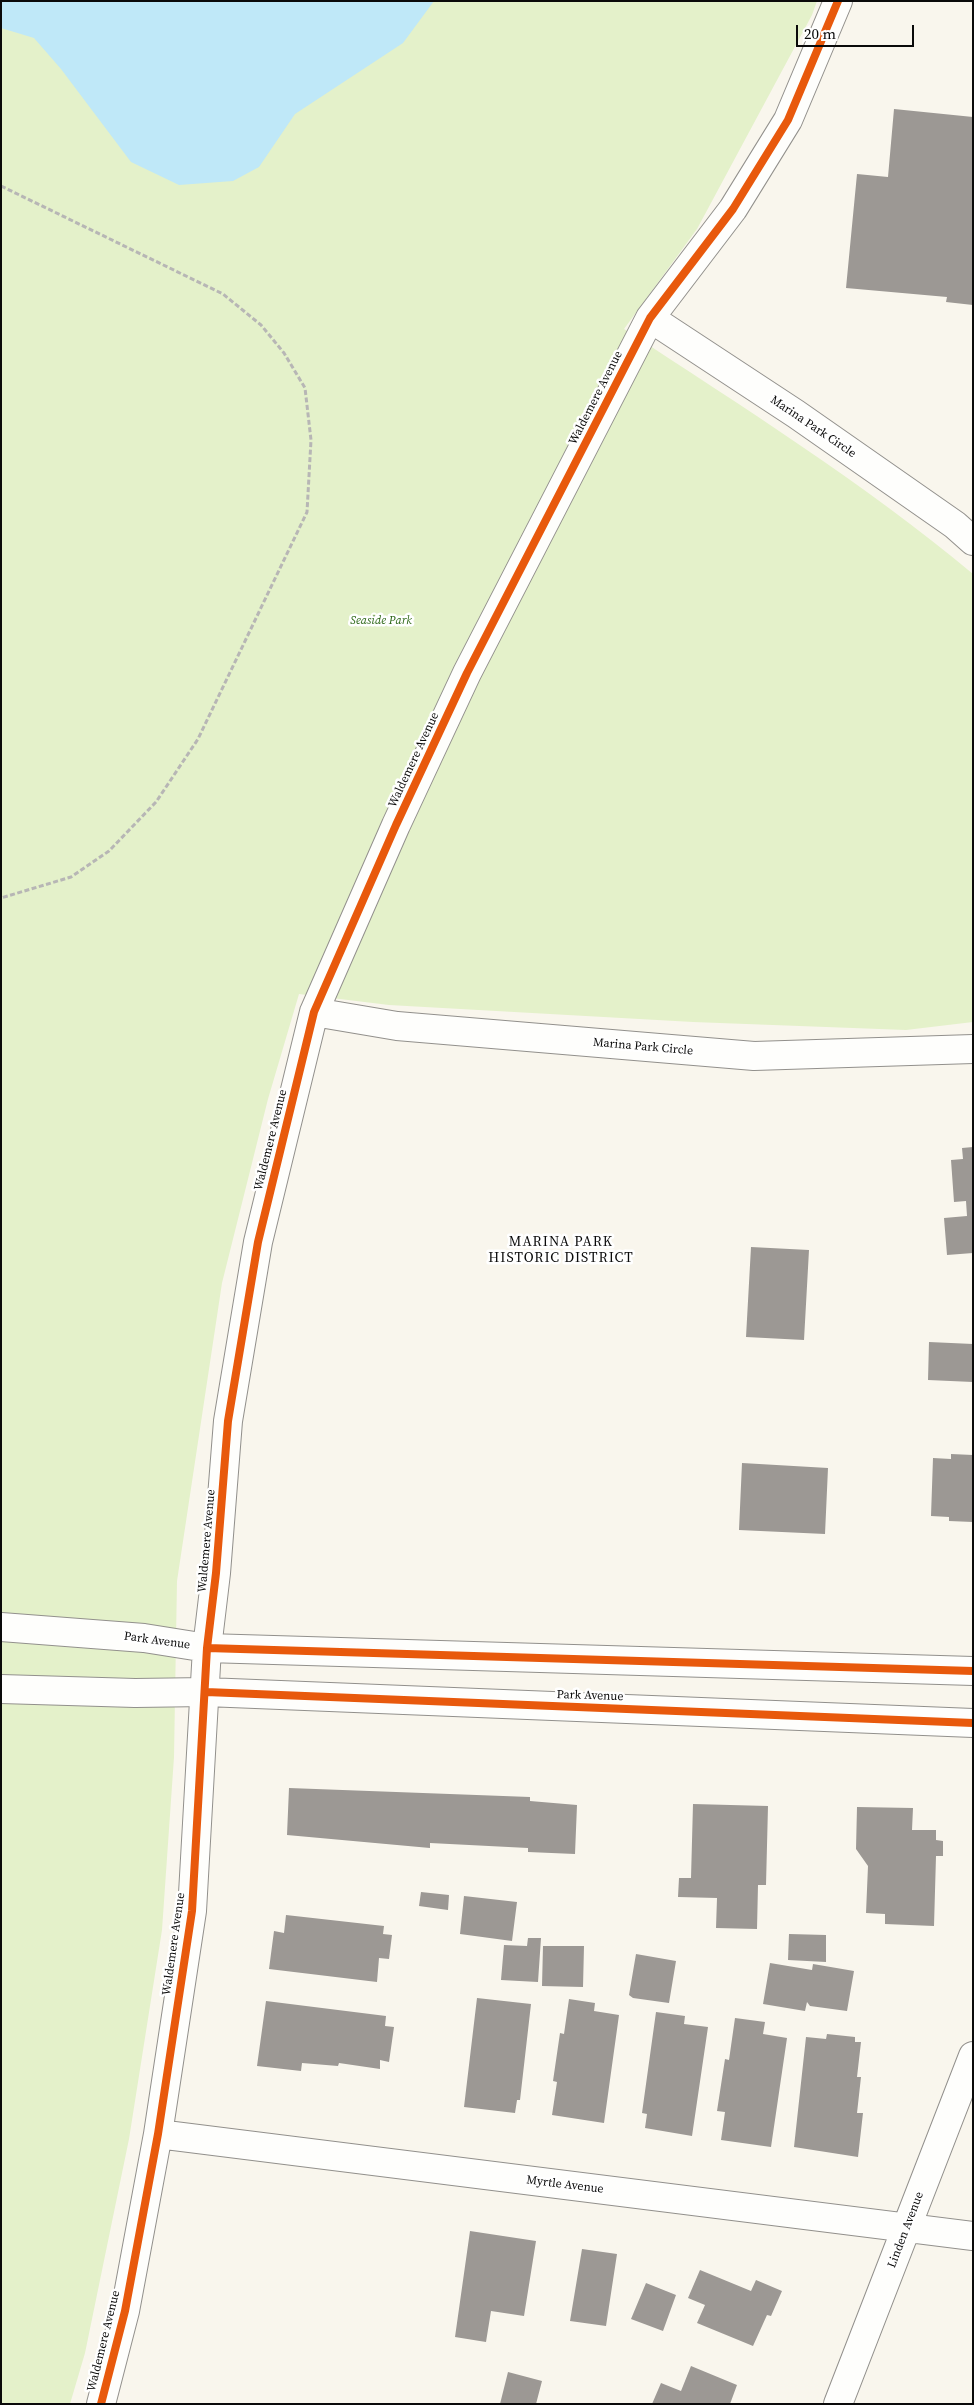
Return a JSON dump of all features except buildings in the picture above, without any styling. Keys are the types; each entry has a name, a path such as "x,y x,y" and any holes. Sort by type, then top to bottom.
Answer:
{"street":[{"name":"Waldemere Avenue","path":"101,2404 125,2311 158,2134 192,1911 206,1692 207,1648 216,1573 228,1421 258,1242 314,1012 396,825 467,673 650,318 733,209 788,120 838,1"},
{"name":"Marina Park Circle","path":"650,318 796,414 955,525 973,541"},
{"name":"Marina Park Circle","path":"314,1012 397,1026 754,1056 973,1048"},
{"name":"Park Avenue","path":"1,1627 144,1638 207,1648 973,1671"},
{"name":"Park Avenue","path":"1,1689 135,1693 206,1692 973,1723"},
{"name":"Linden Avenue","path":"838,2404 973,2056"},
{"name":"Myrtle Avenue","path":"158,2134 973,2236"}],"path":[{"path":"1,186 223,294 261,325 284,352 306,388 311,440 307,512 198,739 156,802 109,851 71,877 1,898"}],"green space":[{"name":"Seaside Park","path":"1,1 817,1 812,15 697,229 624,329 846,477 973,574 973,1022 906,1030 693,1022 389,1005 299,994 268,1099 222,1283 177,1581 174,1757 162,1930 129,2139 85,2353 70,2404 1,2404"}],"water":[{"path":"1,1 434,1 403,43 295,114 259,167 233,181 179,185 131,162 61,69 34,38 1,28"}],"cycle path":[{"path":"101,2404 125,2311 158,2134 192,1911 207,1648 216,1573 228,1421 258,1242 314,1012 396,825 467,673 650,318 733,209 788,120 838,1"},
{"path":"207,1648 973,1671"},
{"path":"206,1692 973,1723"}],"district":[{"name":"MARINA PARK HISTORIC DISTRICT","path":"561,1250"}]}
